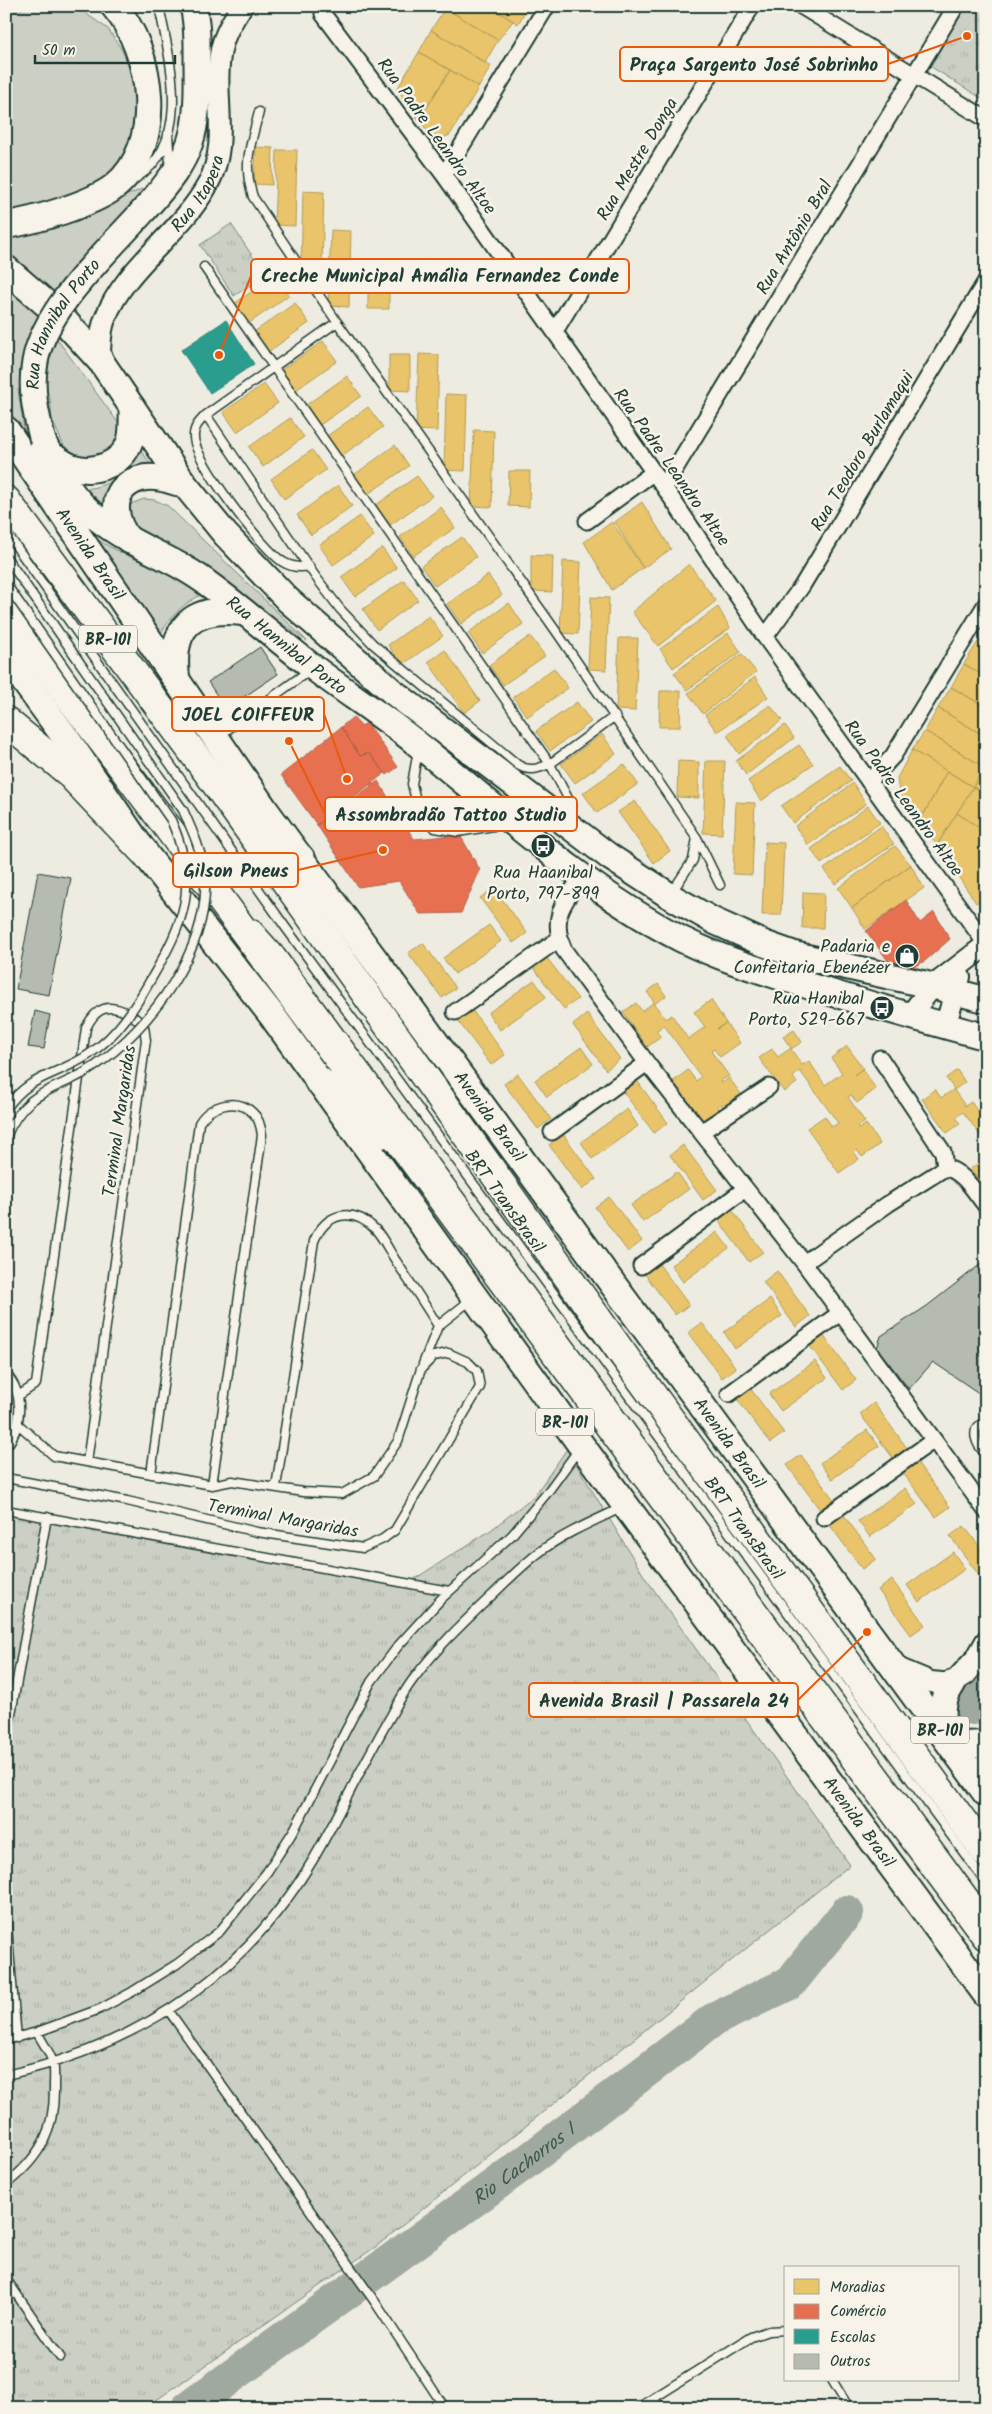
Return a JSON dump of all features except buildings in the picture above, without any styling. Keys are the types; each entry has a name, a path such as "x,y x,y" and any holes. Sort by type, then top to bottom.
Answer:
{"highway":[{"path":"6,225 96,198 114,187 129,172 136,158 144,136 149,101 146,72 138,46 125,19 114,6"},
{"path":"6,269 57,313 100,360"},
{"name":"Avenida Brasil","path":"6,430 265,810 867,1632 895,1667 946,1738 982,1778"},
{"name":"Avenida Brasil","path":"6,500 211,778 627,1360 986,1853"},
{"path":"176,677 175,650 178,636 186,624 197,616 210,611 243,612"},
{"name":"Avenida Brasil","path":"6,613 978,1913 986,1938"},
{"name":"Avenida Brasil","path":"6,656 68,741 143,851 271,1014 581,1445 986,1994"},
{"path":"6,721 68,772 143,851"},
{"path":"211,778 300,858"},
{"path":"318,1080 419,1167"},
{"path":"949,1687 942,1713 946,1738 964,1745 986,1744"}],"main road":[{"name":"Rua Hannibal Porto","path":"193,6 197,33 196,124 186,156 168,182 59,306 35,361 33,387 35,411 46,447 67,486 86,510 108,528 132,543 184,567 210,584 314,668 419,745 582,877 643,918 684,940 729,960 909,1016 986,1037"},
{"name":"Rua Hannibal Porto","path":"100,360 185,485 225,534 288,600 393,692 610,857 670,896 714,921 765,944 796,955 986,1000"},
{"path":"46,447 70,466 82,469 98,468 112,464 121,456 130,442 132,407"},
{"path":"132,543 117,519 115,506 121,492 130,483 140,478 165,479 185,485"},
{"path":"314,668 330,652 338,651 393,692"}],"street":[{"name":"Rua Itapera","path":"100,360 104,320 114,300 125,283 179,225 200,196 213,171 219,152 222,123 219,76 221,50 229,29 242,6"},
{"path":"444,175 547,6"},
{"name":"Rua Mestre Donga","path":"555,331 752,6"},
{"path":"801,6 986,119"},
{"name":"Rua Antônio Bral","path":"664,487 956,6"},
{"name":"Rua Padre Leandro Altoe","path":"323,14 444,175 654,472 765,637 986,944"},
{"name":"Rua Teodoro Burlamaqui","path":"765,637 802,586 986,282"},
{"path":"586,521 654,472"},
{"path":"869,782 893,756 986,604"},
{"path":"582,877 560,908 557,929 564,950 647,1063 804,1263 986,1511"},
{"path":"455,1012 559,939"},
{"path":"909,1016 944,989 966,961 986,944"},
{"path":"944,989 945,1026"},
{"path":"880,1058 940,1146 943,1152 945,1168"},
{"path":"552,1132 647,1063"},
{"path":"701,1132 770,1087"},
{"path":"804,1263 888,1204 945,1168 952,1169 961,1175 986,1206"},
{"path":"641,1266 745,1188"},
{"path":"729,1394 840,1313"},
{"path":"824,1518 934,1440"},
{"path":"895,1667 949,1687 976,1657 986,1641"}],"lane":[{"path":"114,187 137,177 151,167 160,156 168,132 173,99 170,64 159,6"},
{"path":"259,112 246,166 253,197 337,322 615,716 697,838 720,885"},
{"path":"168,132 170,153 168,182"},
{"path":"204,267 550,764 572,806"},
{"path":"308,566 290,565 277,558 227,499 200,459 194,437 196,426 206,414 337,322"},
{"path":"206,414 308,566 340,609 373,644 518,765 526,770 534,770 550,764 615,716"},
{"name":"BRT TransBrasil","path":"6,532 286,928 986,1883"},
{"path":"6,557 183,810 201,854 205,897 201,922 192,948 152,1012 118,1048 94,1067 34,1097 21,1111 6,1137"},
{"path":"6,584 171,820 184,855 186,870 182,916 175,938 123,1024 111,1038 88,1055 43,1076 27,1087 6,1109"},
{"path":"216,738 314,668"},
{"path":"419,745 412,784 418,809 435,828 458,832 514,822"},
{"path":"168,828 228,894"},
{"path":"670,896 693,860 697,838"},
{"name":"BRT TransBrasil","path":"247,916 280,952 978,1913"},
{"name":"Terminal Margaridas","path":"18,1396 36,1384 86,1028 92,1016 101,1010 118,1008 135,1017 144,1028 146,1040 87,1462"},
{"name":"Terminal Margaridas","path":"151,1474 199,1123 204,1114 212,1109 236,1105 254,1113 260,1124 262,1135 212,1485"},
{"name":"Terminal Margaridas","path":"18,1424 54,1456 212,1485 232,1481 276,1487 342,1494 374,1476 398,1441 421,1369 438,1326 375,1229 355,1216 340,1216 327,1222 319,1229 314,1241 276,1487"},
{"path":"438,1326 475,1297"},
{"name":"Terminal Margaridas","path":"6,1478 126,1502 257,1532 363,1548 382,1540 395,1530 480,1387 477,1372 460,1357 448,1353 434,1356 421,1369"},
{"path":"6,1374 18,1396 18,1424 6,1447"},
{"path":"986,1422 978,1427 975,1434 976,1444 986,1454"},
{"path":"6,2040 37,2032 100,2009 177,1964 220,1931 262,1878 294,1830 372,1682 398,1646 449,1591 512,1535 547,1493 581,1445"},
{"path":"6,2075 54,2063 119,2037 169,2011 196,1993 244,1950 287,1896 321,1846 379,1736 413,1679 438,1647 517,1571 542,1550 627,1505"},
{"path":"6,1510 449,1591"},
{"path":"6,1739 47,1517"},
{"path":"949,1687 970,1679 986,1660"},
{"path":"6,1917 17,2038"},
{"path":"169,2011 375,2302 444,2408"},
{"path":"6,2184 22,2171 39,2151 51,2125 54,2099 54,2063 37,2032"},
{"path":"6,2279 60,2357"},
{"path":"638,2408 751,2336 768,2331 784,2330"},
{"path":"833,2382 849,2408"},
{"path":"654,2398 660,2408"}],"green space":[{"path":"967,6 986,6 986,101 928,65"},
{"path":"30,7 60,7 85,13 108,29 122,50 137,83 138,118 127,154 100,190 6,222 6,14"},
{"path":"152,185 126,216 52,294 6,259 6,234 74,217"},
{"path":"231,224 265,275 234,296 200,245"},
{"path":"6,285 38,313 122,428 119,438 109,451 103,455 87,458 69,457 52,420 50,398 18,389 25,436 6,405"},
{"path":"140,449 158,474 104,520 80,489 100,486 116,478 129,466"},
{"path":"144,499 155,500 168,506 307,641 202,569 131,531 124,511 133,503"},
{"path":"91,535 133,558 178,577 207,592 181,608 161,633"},
{"path":"567,1449 644,1576 850,1865 378,2245 145,2408 6,2408 6,1507 413,1580 491,1530 534,1496"}],"waterway":[{"name":"Rio Cachorros I","path":"973,1708 986,1687"},
{"name":"Rio Cachorros I","path":"188,2408 522,2165 713,2020 790,1983 847,1912"}],"place":[{"name":"Praça Sargento José Sobrinho","path":"967,36"},
{"name":"Creche Municipal Amália Fernandez Conde","path":"219,355"},
{"name":"Assombradão Tattoo Studio","path":"289,741"},
{"name":"JOEL COIFFEUR","path":"347,779"},
{"name":"Rua Haanibal Porto, 797-899","path":"543,846"},
{"name":"Gilson Pneus","path":"383,850"},
{"name":"Padaria e Confeitaria Ebenézer","path":"907,956"},
{"name":"Rua Hanibal Porto, 529-667","path":"882,1008"},
{"name":"Avenida Brasil | Passarela 24","path":"867,1632"}]}
